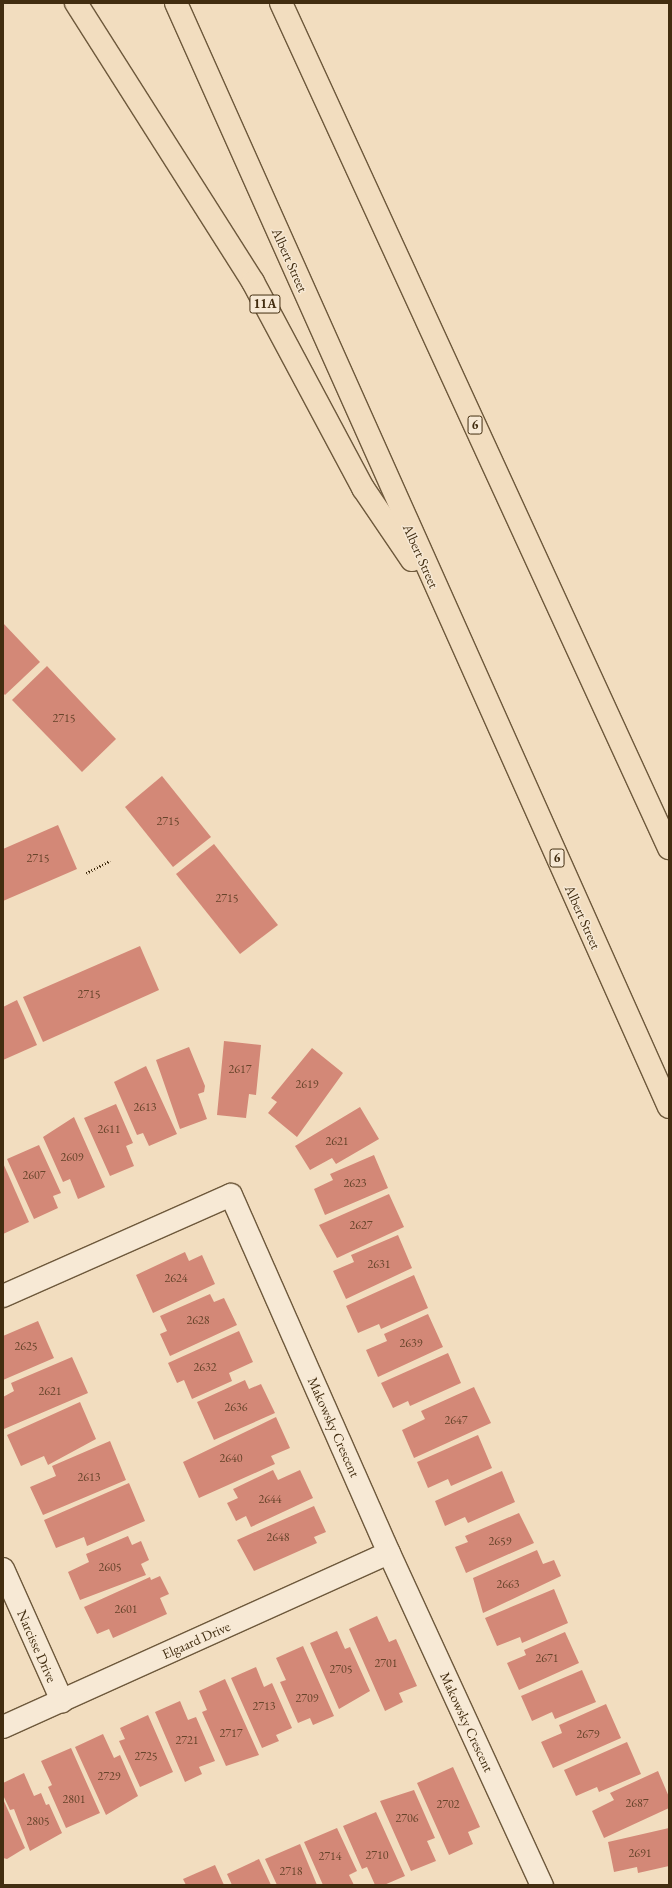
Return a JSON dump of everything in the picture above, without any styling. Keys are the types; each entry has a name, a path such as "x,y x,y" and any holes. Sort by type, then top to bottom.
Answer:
{"highway":[{"name":"11A","path":"76,3 253,282 363,488 445,610"},
{"name":"Albert Street","path":"176,3 445,610 669,1107"},
{"name":"6","path":"281,3 669,848"}],"street":[{"name":"Makowsky Crescent","path":"3,1296 231,1195 389,1553 542,1885"},
{"name":"Elgaard Drive","path":"3,1727 389,1553"},
{"name":"Narcisse Drive","path":"3,1569 62,1701"}],"path":[{"path":"86,873 110,861"}],"building":[{"path":"3,623 40,662 5,695 3,693"},
{"path":"47,666 116,739 82,772 12,700"},
{"path":"162,776 211,837 173,867 125,807"},
{"path":"58,825 77,869 3,901 3,849"},
{"path":"214,844 278,925 240,954 176,874"},
{"path":"140,946 159,990 43,1042 23,997"},
{"path":"17,1000 37,1045 3,1060 3,1007"},
{"path":"224,1041 261,1045 256,1095 249,1094 246,1118 217,1115"},
{"path":"189,1047 205,1086 204,1092 198,1094 207,1119 180,1129 156,1060"},
{"path":"312,1048 343,1073 297,1137 268,1113 277,1102 271,1098"},
{"path":"146,1066 177,1134 149,1146 143,1133 137,1135 114,1082"},
{"path":"116,1104 133,1143 126,1146 134,1166 110,1176 84,1118"},
{"path":"360,1107 379,1139 336,1164 332,1158 310,1170 295,1146"},
{"path":"74,1117 105,1187 78,1199 70,1179 63,1182 43,1137"},
{"path":"39,1145 61,1193 53,1196 58,1208 34,1219 7,1159"},
{"path":"374,1155 388,1188 325,1215 314,1189 333,1180 330,1174"},
{"path":"3,1163 29,1222 3,1234"},
{"path":"389,1194 404,1227 337,1258 319,1225"},
{"path":"398,1235 412,1268 346,1299 333,1271 354,1262 351,1255"},
{"path":"185,1252 189,1261 202,1255 215,1284 153,1313 136,1275"},
{"path":"414,1275 428,1308 381,1329 379,1324 358,1333 346,1306"},
{"path":"210,1294 214,1302 224,1298 237,1325 170,1356 160,1334 167,1331 160,1316"},
{"path":"428,1314 443,1347 378,1377 366,1350 387,1341 384,1334"},
{"path":"38,1321 54,1358 3,1380 3,1336"},
{"path":"239,1331 253,1362 229,1373 232,1381 192,1399 184,1380 177,1383 168,1363"},
{"path":"448,1353 461,1383 410,1406 408,1401 393,1408 381,1383"},
{"path":"72,1357 88,1393 4,1429 3,1397 14,1391 11,1383"},
{"path":"245,1380 249,1389 261,1384 275,1413 214,1440 197,1402"},
{"path":"474,1387 491,1423 414,1458 402,1430 425,1419 421,1411"},
{"path":"80,1402 96,1439 48,1465 44,1456 21,1466 7,1435"},
{"path":"276,1417 290,1448 271,1456 275,1464 199,1498 183,1462"},
{"path":"478,1435 492,1468 451,1486 448,1479 428,1488 417,1462"},
{"path":"110,1441 126,1480 43,1515 30,1487 56,1476 52,1466"},
{"path":"273,1470 278,1480 300,1470 313,1498 251,1527 246,1516 236,1521 227,1503 238,1498 233,1489"},
{"path":"502,1471 515,1502 468,1523 465,1517 445,1526 435,1501"},
{"path":"129,1483 145,1521 87,1546 84,1537 56,1548 44,1520"},
{"path":"314,1506 326,1532 314,1537 317,1543 254,1571 237,1540"},
{"path":"519,1513 534,1543 466,1573 455,1547 468,1542 465,1536"},
{"path":"128,1536 132,1545 141,1541 149,1560 141,1564 146,1575 80,1600 68,1572 89,1562 86,1554"},
{"path":"537,1550 543,1564 554,1560 561,1576 483,1613 473,1578"},
{"path":"160,1576 169,1594 160,1598 167,1614 113,1638 109,1629 97,1634 84,1607 150,1577 151,1580"},
{"path":"554,1589 568,1623 522,1643 520,1637 497,1646 485,1618"},
{"path":"377,1616 389,1642 396,1639 417,1686 399,1693 403,1702 385,1711 349,1629"},
{"path":"337,1631 345,1649 350,1647 370,1691 339,1709 310,1643"},
{"path":"565,1632 579,1663 519,1690 507,1663 526,1655 524,1650"},
{"path":"303,1646 334,1716 313,1725 310,1718 298,1723 280,1682 286,1680 276,1658"},
{"path":"256,1667 264,1687 272,1683 292,1728 276,1735 279,1741 262,1748 231,1678"},
{"path":"582,1670 596,1702 555,1719 552,1712 532,1721 521,1696"},
{"path":"225,1679 259,1755 226,1766 202,1712 207,1710 199,1691"},
{"path":"180,1701 188,1720 196,1717 215,1761 199,1767 202,1774 185,1782 155,1712"},
{"path":"606,1704 621,1738 553,1768 541,1742 562,1733 559,1725"},
{"path":"148,1715 173,1772 140,1787 119,1741 125,1739 120,1728"},
{"path":"103,1734 114,1758 120,1755 138,1796 106,1815 75,1747"},
{"path":"627,1742 641,1774 599,1792 597,1787 576,1796 564,1770"},
{"path":"71,1748 100,1813 66,1828 48,1787 52,1785 41,1761"},
{"path":"453,1767 480,1827 468,1832 473,1844 449,1855 417,1783"},
{"path":"658,1771 669,1797 669,1808 604,1838 592,1811 614,1800 610,1793"},
{"path":"24,1773 34,1796 41,1793 46,1805 49,1804 62,1833 30,1851 14,1809 10,1810 3,1795 3,1783"},
{"path":"414,1790 435,1838 427,1841 436,1861 411,1871 380,1801"},
{"path":"3,1799 25,1848 7,1859 3,1858"},
{"path":"376,1812 405,1876 384,1885 375,1885 367,1867 362,1869 343,1826"},
{"path":"337,1828 357,1871 349,1875 354,1885 323,1885 304,1842"},
{"path":"669,1828 669,1866 638,1873 637,1867 614,1872 608,1842"},
{"path":"300,1844 317,1885 277,1885 265,1859"},
{"path":"259,1859 271,1885 232,1885 227,1874"},
{"path":"215,1865 224,1885 186,1885 183,1879"}]}
